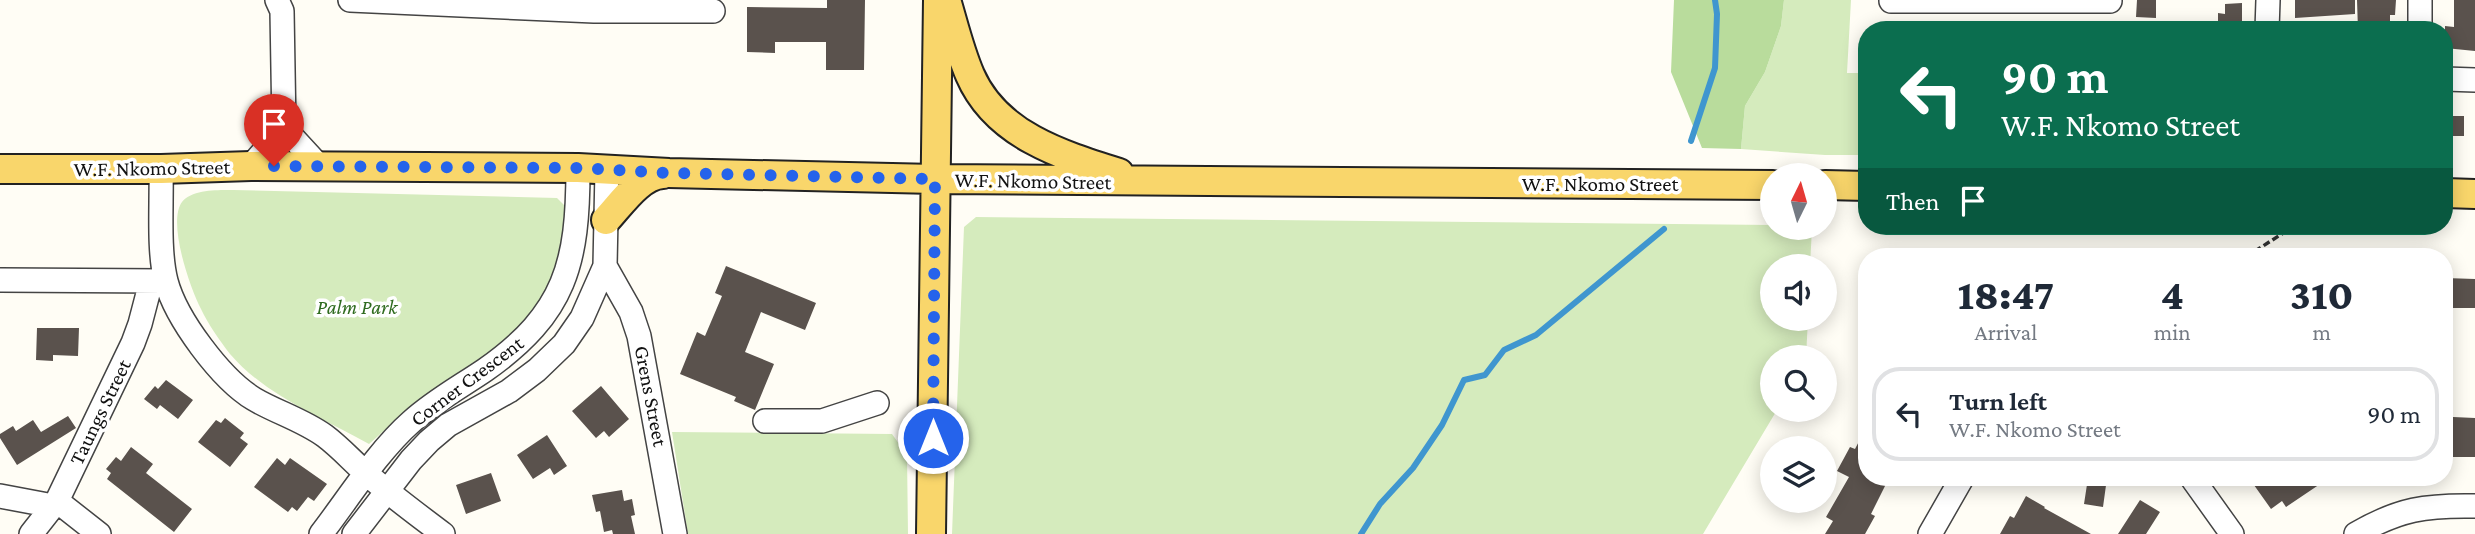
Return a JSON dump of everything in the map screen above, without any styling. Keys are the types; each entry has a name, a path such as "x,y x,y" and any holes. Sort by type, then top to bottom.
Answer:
{"main road":[{"path":"931,534 938,0"},
{"path":"946,0 971,78 988,104 1005,122 1033,142 1072,158 1148,182"},
{"name":"W.F. Nkomo Street","path":"0,169 251,166 578,168 669,173 935,179 1760,185"},
{"path":"606,220 653,174 669,173"},
{"path":"1838,186 1858,186"},
{"path":"2453,193 2475,194"}],"street":[{"path":"277,0 282,10 284,128 319,166"},
{"path":"350,0 713,10"},
{"path":"2267,21 2268,0"},
{"path":"2420,0 2420,21"},
{"path":"1891,1 2110,1"},
{"path":"2453,79 2475,80"},
{"path":"251,166 284,128"},
{"name":"Corner Crescent","path":"321,534 409,423 432,404 508,353 530,333 550,307 564,281 573,251 578,214 578,168"},
{"name":"Taungs Street","path":"31,534 55,503 133,343 158,281 161,169"},
{"name":"Corner Crescent","path":"354,534 429,441 449,425 509,391 537,370 564,344 582,318 605,266 607,170"},
{"name":"Grens Street","path":"605,266 631,312 639,336 675,534"},
{"path":"0,280 158,281 197,338 239,388 322,434 387,491 443,534"},
{"path":"765,421 822,421 877,403"},
{"path":"1930,534 1957,486"},
{"path":"2198,486 2232,534"},
{"path":"0,496 55,503 99,534"},
{"path":"2356,534 2394,514 2418,508 2475,506"}],"path":[{"path":"2260,248 2280,235"}],"green space":[{"path":"1674,0 1784,0 1781,26 1765,72 1745,106 1741,149 1702,148 1671,72"},
{"path":"1784,0 1851,0 1847,73 1858,73 1858,155 1741,149 1745,106 1765,72 1781,26"},
{"name":"Palm Park","path":"206,191 557,198 565,206 569,219 548,296 500,350 446,383 369,444 295,405 260,382 230,354 204,315 191,286 182,255 177,224 178,211 182,202 192,195"},
{"path":"976,217 1760,225 1760,240 1811,240 1811,254 1760,254 1760,331 1807,331 1807,345 1760,345 1760,422 1770,422 1703,534 952,534 964,227"},
{"path":"672,432 892,434 907,455 908,534 688,534"}],"building":[{"path":"827,0 865,0 864,70 826,70 826,42 775,42 775,53 747,52 747,7 827,8"},
{"path":"2137,0 2156,0 2156,18 2136,17"},
{"path":"2295,0 2355,0 2355,14 2295,18"},
{"path":"2357,0 2396,0 2395,15 2390,15 2390,21 2358,21"},
{"path":"2454,0 2475,0 2475,51 2453,49"},
{"path":"2242,3 2242,21 2218,21 2218,13 2225,14 2225,4"},
{"path":"2453,116 2464,116 2464,136 2453,136"},
{"path":"726,266 816,303 805,330 761,312 745,352 774,364 755,410 734,401 736,397 680,374 697,332 705,336 722,296 715,293"},
{"path":"2453,278 2475,279 2475,308 2453,308"},
{"path":"37,328 79,328 78,356 53,355 53,361 36,360"},
{"path":"166,380 193,400 178,419 160,405 157,409 144,399 155,386 158,389"},
{"path":"601,386 629,419 609,437 604,431 596,438 572,411"},
{"path":"68,416 76,428 17,465 0,438 0,434 13,426 16,431 33,420 41,432"},
{"path":"2453,417 2475,418 2475,457 2453,457"},
{"path":"225,418 244,433 240,438 248,444 230,467 198,442 216,420 221,423"},
{"path":"547,435 567,466 554,475 550,468 533,479 517,455"},
{"path":"1858,443 1858,486 1885,486 1871,514 1875,516 1865,534 1825,534 1833,521 1826,517 1828,513 1837,513 1837,498 1849,477 1837,471 1850,447 1855,449"},
{"path":"131,447 153,464 146,473 192,509 174,532 107,479 111,473 106,469 116,457 121,461"},
{"path":"277,458 285,465 290,458 327,484 314,501 308,497 297,511 292,507 288,512 254,487"},
{"path":"491,473 501,501 466,514 456,485"},
{"path":"2087,486 2106,486 2103,507 2084,504"},
{"path":"2255,486 2317,486 2286,507 2282,501 2271,509"},
{"path":"622,490 624,501 632,499 635,515 631,516 635,534 613,534 612,530 604,532 600,511 596,512 592,495"},
{"path":"2026,496 2091,534 2000,534 2010,516 2014,518"},
{"path":"2140,500 2160,512 2146,534 2118,534"}],"waterway":[{"path":"1691,141 1715,68 1715,0"},
{"path":"1361,534 1380,504 1413,468 1442,425 1464,380 1485,375 1504,350 1536,335 1664,229"}],"route":[{"path":"274,166 578,168 669,173 935,179 933,438"}]}
